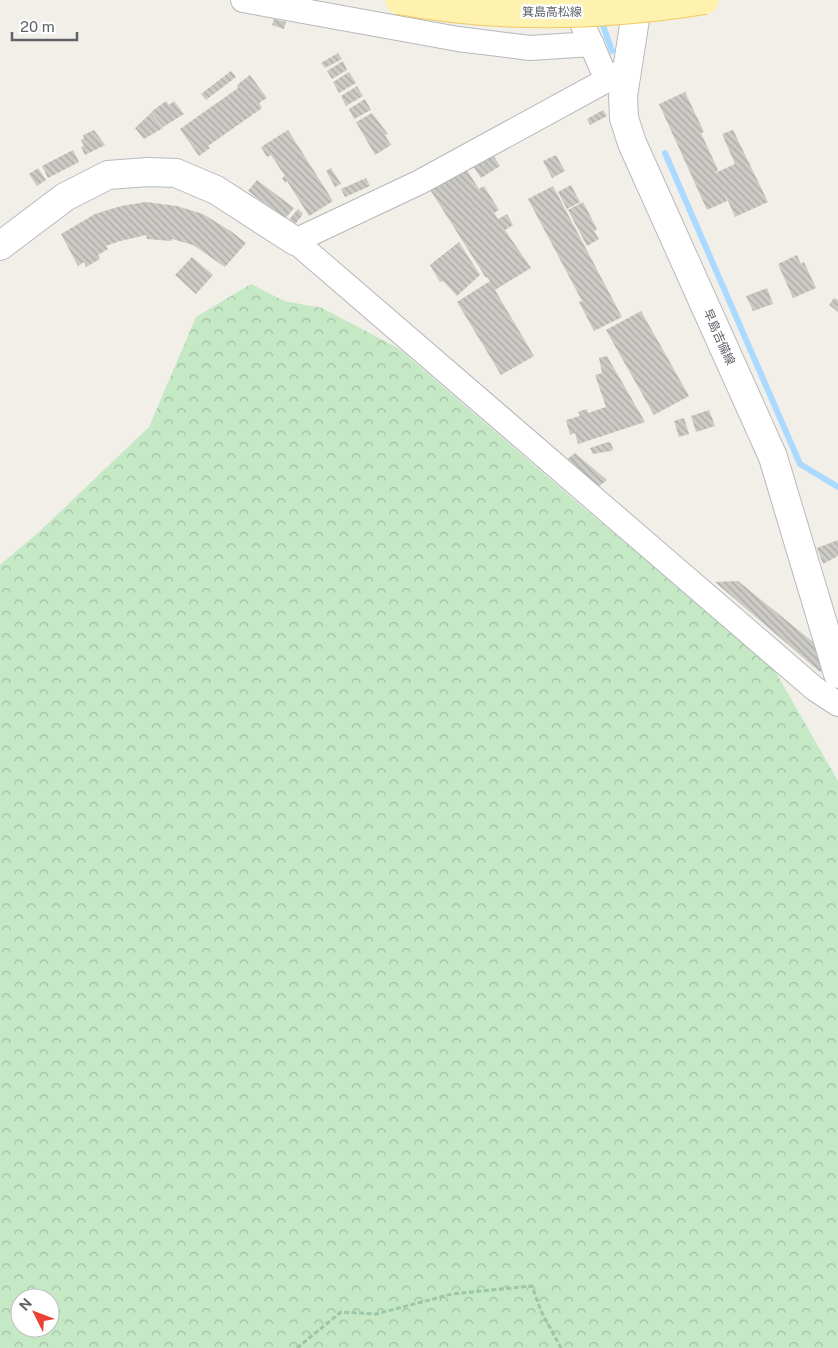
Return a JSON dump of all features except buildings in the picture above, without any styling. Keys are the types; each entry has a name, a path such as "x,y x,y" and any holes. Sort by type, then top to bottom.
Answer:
{"main road":[{"name":"箕島高松線","path":"399,0 420,4 510,12 588,12 667,6 705,0"},
{"name":"早島吉備線","path":"638,0 617,74 623,96 624,118 632,143 773,457 838,674"},
{"path":"0,246 65,197 108,175 148,172 176,173 216,190 295,241"}],"street":[{"path":"244,0 458,39 530,48 592,44"},
{"path":"572,0 592,44 617,74 420,182 295,241 814,689 838,704"}],"path":[{"path":"296,1348 341,1312 376,1314 452,1294 532,1286 541,1311 561,1348"}],"green space":[{"path":"251,284 284,301 322,308 398,348 579,504 771,664 838,781 838,1348 0,1348 0,565 39,532 149,427 196,317"}],"waterway":[{"path":"600,17 612,51"},
{"path":"665,153 800,464 838,487"}]}
